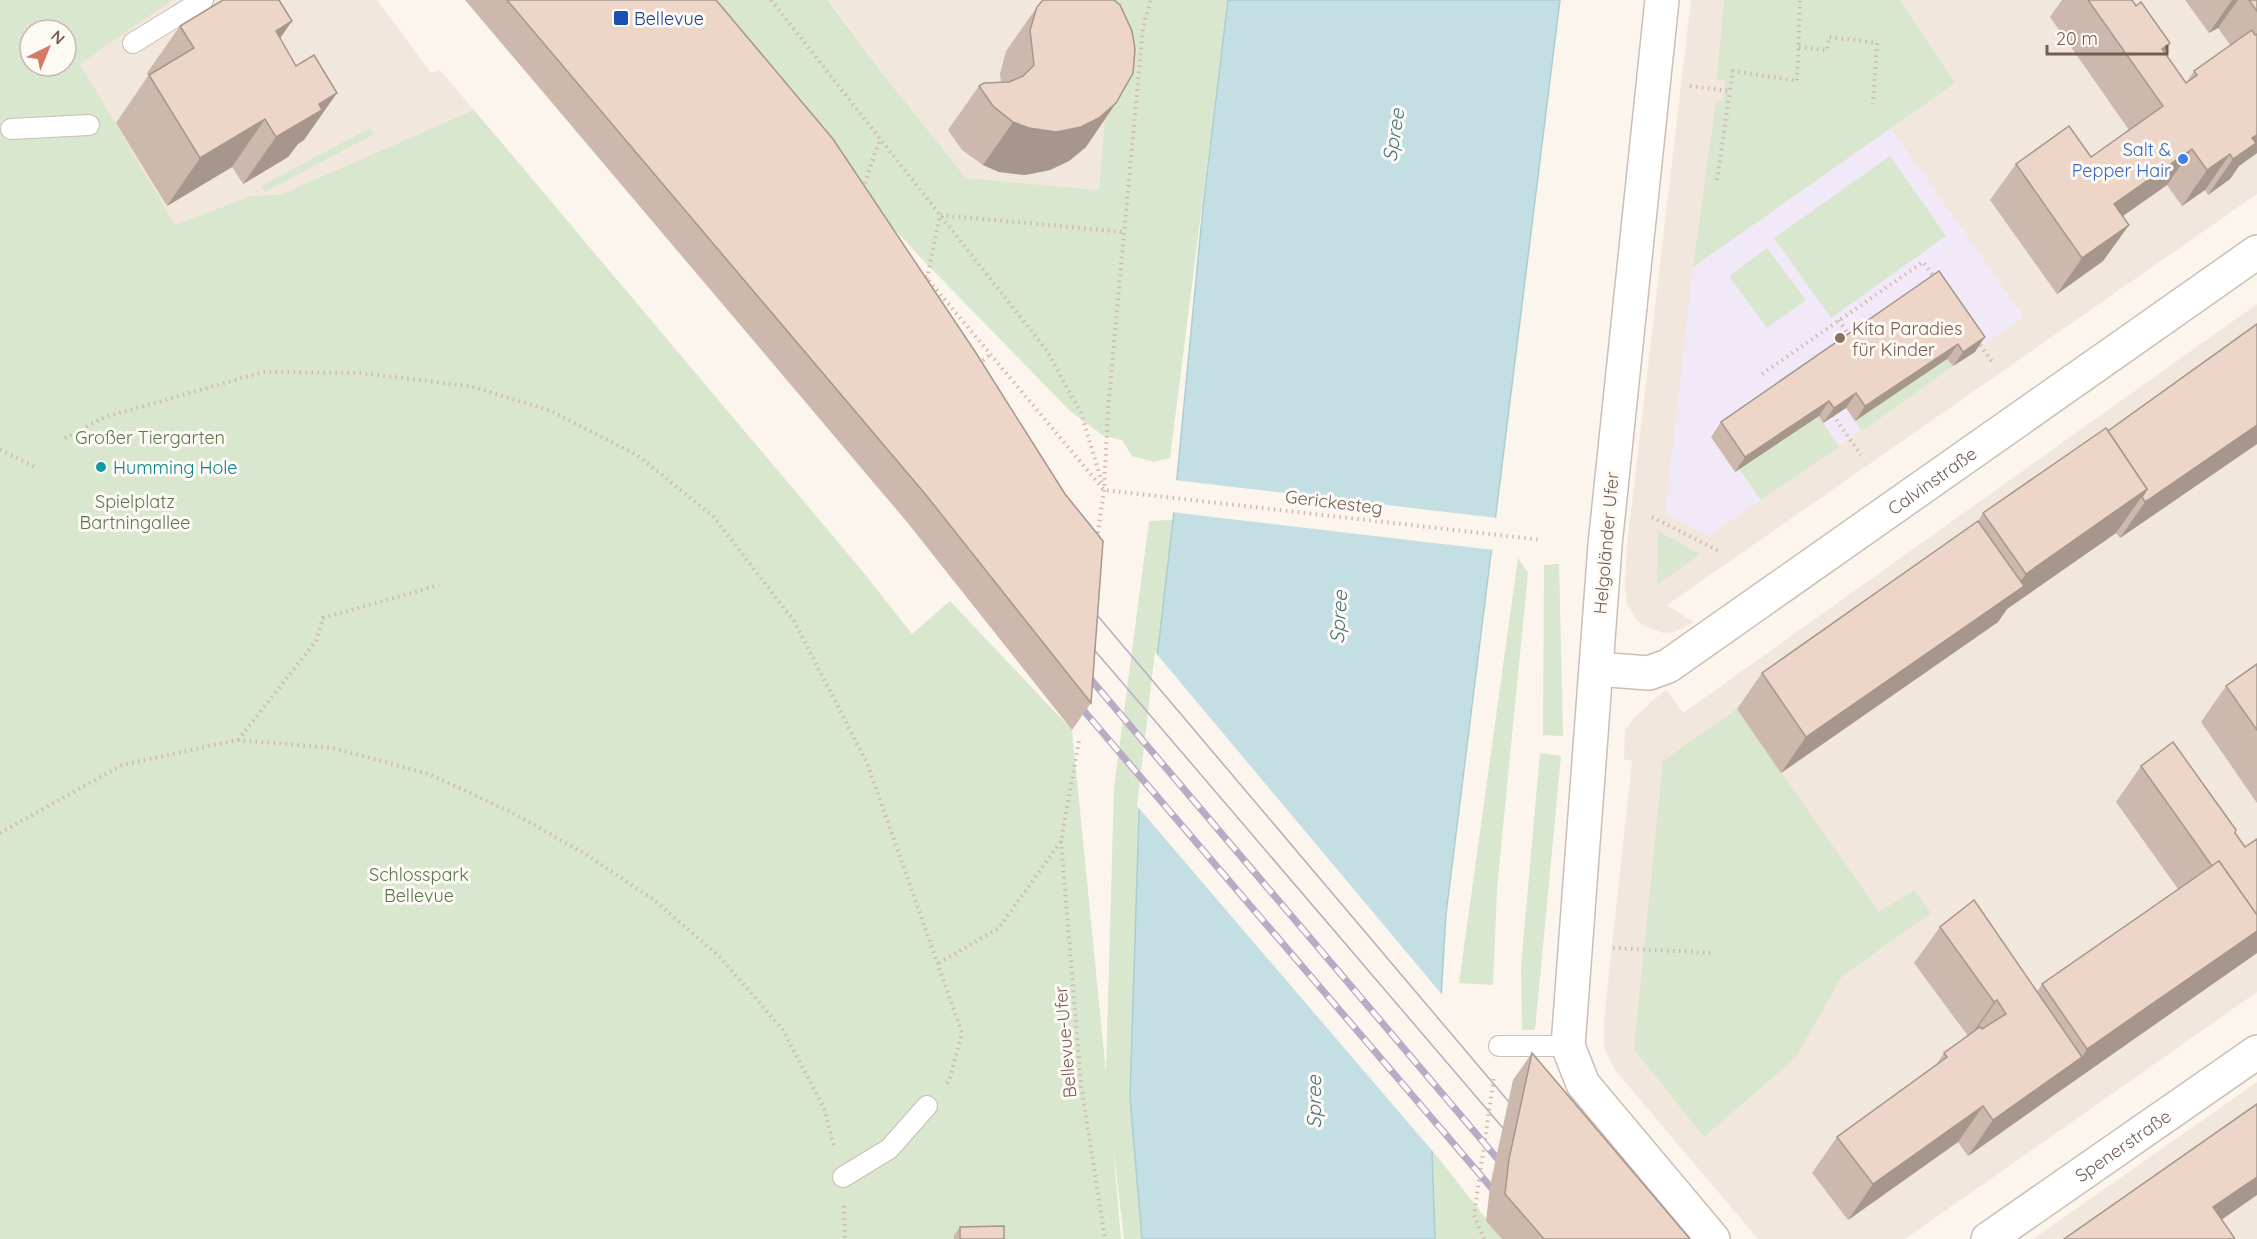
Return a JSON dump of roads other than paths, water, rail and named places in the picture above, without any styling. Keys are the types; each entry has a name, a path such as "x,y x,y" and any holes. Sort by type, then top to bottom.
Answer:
{"street":[{"name":"Helgoländer Ufer","path":"1662,0 1605,545 1568,1046 1583,1084 1713,1239"},
{"name":"Calvinstraße","path":"1596,669 1649,673 1668,666 2257,252"},
{"name":"Spenerstraße","path":"1988,1239 2257,1052"}],"lane":[{"path":"133,44 203,0"},
{"path":"11,129 89,125"},
{"path":"1499,1046 1568,1046"},
{"path":"843,1177 889,1149 927,1106"}],"water":[{"name":"Spree","path":"1228,0 1560,0 1446,914 1432,1150 1435,1239 1142,1239 1130,1097 1139,814 1173,520 1203,207"}],"tram line":[{"path":"1086,602 1520,1115"},
{"path":"1085,639 1514,1141"}],"railway":[{"path":"1082,669 1507,1170"},
{"path":"1073,698 1500,1198"}],"place":[{"name":"Bellevue","path":"621,18"},
{"name":"Salt & Pepper Hair","path":"2183,159"},
{"name":"Kita Paradies für Kinder","path":"1840,338"},
{"name":"Humming Hole","path":"101,467"}],"park label":[{"name":"Großer Tiergarten","path":"150,437"},
{"name":"Spielplatz Bartningallee","path":"135,511"},
{"name":"Schlosspark Bellevue","path":"419,884"}]}
